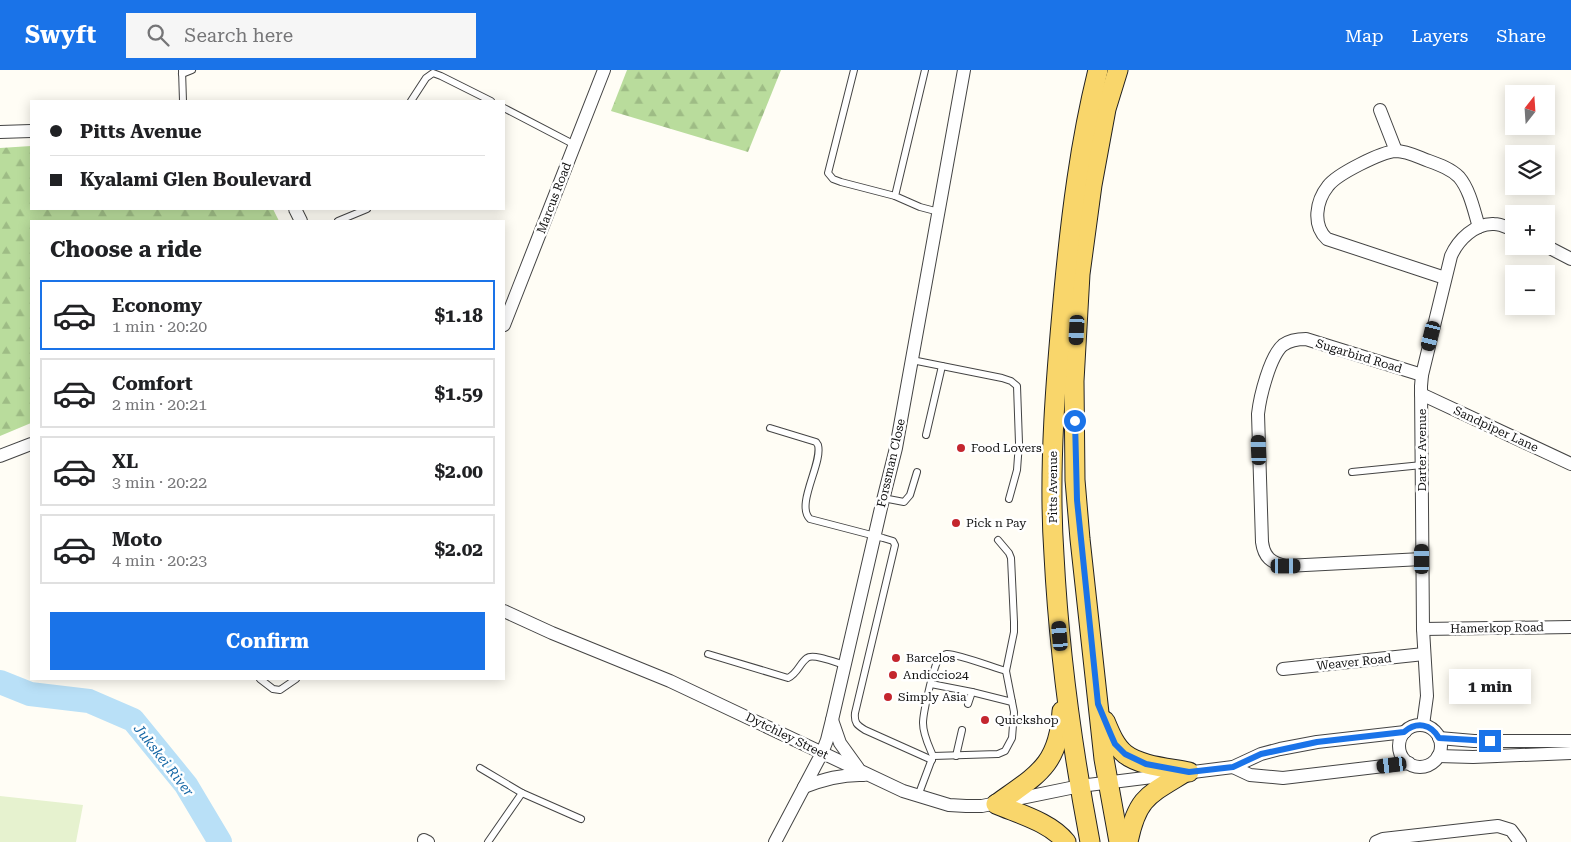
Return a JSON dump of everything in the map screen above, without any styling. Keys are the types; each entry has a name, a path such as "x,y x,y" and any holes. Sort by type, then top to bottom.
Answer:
{"main road":[{"name":"Pitts Avenue","path":"1090,842 1063,670 1054,554 1052,490 1061,320 1076,181 1088,110 1098,70"},
{"name":"Pitts Avenue","path":"1118,70 1106,110 1092,185 1080,274 1074,382 1076,480 1107,782 1119,842"},
{"path":"997,803 1038,774 1048,763 1055,750 1061,729 1063,670"},
{"path":"1098,704 1115,744 1125,754 1146,764 1186,772"},
{"path":"1128,842 1136,813 1143,802 1154,792 1186,772"},
{"path":"997,803 1042,823 1066,842"}],"street":[{"name":"Marcus Road","path":"505,322 604,70"},
{"name":"Forssman Close","path":"775,842 822,753 832,720 896,448 964,70"},
{"path":"1380,110 1396,151"},
{"path":"0,132 30,132"},
{"path":"1445,278 1336,243 1327,238 1321,233 1317,220 1318,207 1328,186 1334,180 1375,156 1396,151 1408,153 1443,166 1460,178 1465,186 1479,227 1492,224 1505,228"},
{"name":"Darter Avenue","path":"1423,725 1427,696 1423,630 1422,375 1451,256 1460,240 1479,227"},
{"path":"1555,251 1571,259"},
{"name":"Sugarbird Road","path":"1422,375 1299,339 1282,346 1277,353 1263,386 1259,399 1258,414 1262,542 1264,552 1269,559 1277,564 1286,566 1422,559"},
{"name":"Sandpiper Lane","path":"1421,394 1571,464"},
{"path":"0,456 30,444"},
{"name":"Dytchley Street","path":"505,611 552,633 678,684 864,773 918,796 949,805 966,806 997,803 1080,786 1233,767"},
{"name":"Hamerkop Road","path":"1423,630 1571,627"},
{"name":"Weaver Road","path":"1283,669 1424,654"},
{"path":"832,720 840,743 864,773"},
{"path":"1423,725 1430,727 1436,732 1441,745 1438,756 1433,762 1420,766 1409,763 1282,778 1250,775 1233,767 1261,754 1280,749 1317,742 1404,732 1423,725"},
{"path":"1404,732 1399,745 1400,752 1409,763"},
{"path":"1439,738 1474,741 1571,741"},
{"path":"1438,756 1571,753"},
{"path":"804,787 828,778 864,773"},
{"path":"1376,842 1383,839 1498,826 1512,830 1520,842"}],"lane":[{"path":"183,100 182,72 192,70"},
{"path":"854,70 828,173 833,179 841,182 895,196 920,207 939,212"},
{"path":"895,196 925,70"},
{"path":"413,100 426,78 433,73 489,100"},
{"path":"505,109 575,145"},
{"path":"340,220 365,210"},
{"path":"912,360 1002,378 1012,381 1017,386 1019,443 1017,470 1009,499"},
{"path":"926,435 942,366"},
{"path":"770,428 818,444 819,454 805,511 810,519 875,536 893,542 895,545 855,713 854,720 856,724 865,730 932,758 998,754 1005,751 1012,738 1014,712 1006,671 1014,632 1009,553 998,540"},
{"path":"1352,472 1422,466"},
{"path":"883,498 904,502 910,495 917,472"},
{"path":"708,654 788,678 793,675 807,658 813,656 845,665"},
{"path":"918,796 932,758 925,738 923,724 924,711 937,660 945,654 950,654 1006,671"},
{"path":"261,680 273,688 280,690 295,680"},
{"path":"931,684 1012,702"},
{"path":"968,704 972,692"},
{"path":"956,756 962,730"},
{"path":"480,768 522,793 581,819"},
{"path":"488,842 522,793"}],"green space":[{"path":"627,70 781,70 748,152 611,111"},
{"path":"30,146 30,210 274,210 278,220 30,220 30,423 0,436 0,148"},
{"path":"0,796 83,805 76,842 0,842"}],"waterway":[{"name":"Jukskei River","path":"0,682 30,694 89,701 133,720 186,785 220,842"}],"place":[{"name":"Food Lovers","path":"961,448"},
{"name":"Pick n Pay","path":"956,523"},
{"name":"Barcelos","path":"896,658"},
{"name":"Andiccio24","path":"893,675"},
{"name":"Simply Asia","path":"888,697"},
{"name":"Quickshop","path":"985,720"}],"route":[{"path":"1075,421 1080,539 1098,704 1115,744 1125,754 1146,764 1189,772 1233,767 1249,758 1280,749 1317,742 1404,732 1409,728 1423,725 1430,727 1439,738 1490,741"}]}
